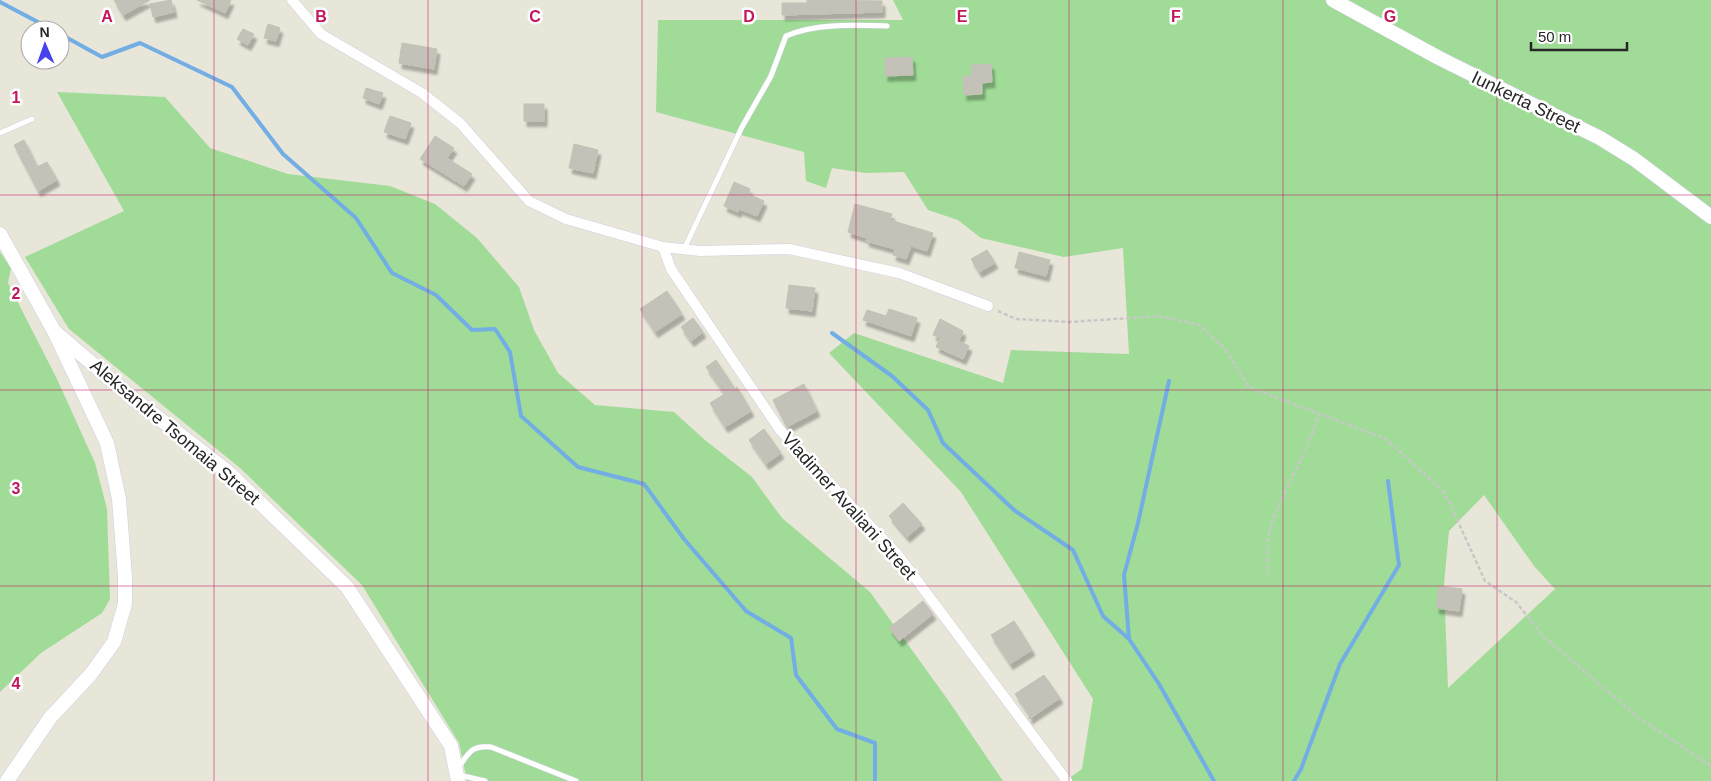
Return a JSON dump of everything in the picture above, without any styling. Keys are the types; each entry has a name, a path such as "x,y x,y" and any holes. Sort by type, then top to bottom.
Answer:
{"main road":[{"name":"Iunkerta Street","path":"1333,0 1439,58 1600,138 1634,159 1711,217"},
{"path":"0,234 54,331 107,443 119,499 125,604 114,642 91,674 50,718 7,781"},
{"name":"Aleksandre Tsomaia Street","path":"54,331 130,396 227,471 347,587 451,746 457,776"}],"street":[{"path":"292,0 321,34 422,93 460,123 529,201 566,219 663,247 684,250 789,249 899,273 988,306"},
{"name":"Vladimer Avaliani Street","path":"663,247 671,269 780,430 898,554 1067,781"}],"lane":[{"path":"684,250 742,126 771,76 786,36 798,30 887,26"},
{"path":"0,133 32,119"},
{"path":"486,781 457,776 473,748 480,746 491,747 576,781"}],"path":[{"path":"988,306 1016,318 1069,322 1160,316 1200,325 1224,348 1250,387 1386,439 1445,492 1485,581 1516,602 1543,636 1638,717 1711,766"},
{"path":"1268,575 1266,550 1273,518 1312,438 1319,414"}],"green space":[{"path":"893,0 1711,0 1711,781 1065,781 1082,769 1093,699 961,492 829,353 854,333 1003,383 1011,350 1129,354 1123,248 1064,257 981,238 958,220 928,210 904,172 865,173 832,168 826,188 806,181 804,152 656,112 658,20 903,20","holes":["1484,495 1534,566 1555,589 1448,688 1444,584 1449,531"]},
{"path":"57,92 165,97 210,148 288,174 390,186 435,204 477,238 519,287 534,330 558,373 595,405 674,412 705,440 752,477 782,518 870,592 948,700 1003,781 467,781 459,743 362,585 240,468 69,329 25,257 124,211"},
{"path":"0,252 11,268 8,283 57,379 95,463 107,509 110,599 102,613 41,653 0,692"}],"building":[{"path":"114,0 150,0 123,15"},
{"path":"171,0 174,12 153,17 150,4"},
{"path":"197,0 231,0 225,13"},
{"path":"807,0 882,1 882,12 782,15 782,3 807,3"},
{"path":"268,24 280,28 276,41 264,38"},
{"path":"243,29 254,34 248,45 237,39"},
{"path":"402,43 437,49 434,69 399,63"},
{"path":"912,57 913,75 885,76 885,58"},
{"path":"991,64 992,82 982,83 982,94 964,95 963,76 972,76 971,65"},
{"path":"366,88 383,93 379,104 363,98"},
{"path":"524,104 544,104 544,121 524,121"},
{"path":"390,116 411,123 405,139 384,132"},
{"path":"435,136 454,148 447,158 472,174 464,186 420,159"},
{"path":"24,140 37,167 47,162 57,180 38,191 14,145"},
{"path":"574,144 598,150 593,173 569,168"},
{"path":"734,182 750,189 748,194 764,201 757,216 739,209 738,212 724,206"},
{"path":"855,204 892,214 890,220 933,233 927,251 911,246 906,259 893,255 895,249 866,241 867,238 848,232"},
{"path":"987,250 995,263 979,272 971,259"},
{"path":"1019,252 1050,260 1046,276 1015,268"},
{"path":"789,285 815,288 812,311 786,308"},
{"path":"667,291 682,314 655,332 640,309"},
{"path":"889,309 917,318 911,336 863,320 867,310 886,316"},
{"path":"693,318 703,332 691,341 681,327"},
{"path":"940,319 963,331 959,341 969,346 963,359 936,347 940,338 933,335"},
{"path":"716,360 735,389 737,387 751,411 725,427 710,403 725,394 706,367"},
{"path":"804,384 817,411 787,427 773,400"},
{"path":"764,429 781,453 766,464 749,440"},
{"path":"903,503 922,524 907,537 889,516"},
{"path":"1439,586 1462,589 1459,611 1436,608"},
{"path":"923,601 933,614 899,641 889,628"},
{"path":"1014,621 1032,650 1010,664 991,635"},
{"path":"1044,675 1060,698 1029,719 1029,714 1015,694"}],"waterway":[{"path":"0,2 34,20"},
{"path":"70,39 102,57 140,43 232,87 283,154 356,218 392,273 436,295 472,330 495,329 510,352 521,416 578,467 644,484 684,539 746,611 791,638 796,675 837,729 875,743 875,781"},
{"path":"832,333 892,376 928,410 943,443 1014,510 1073,550 1103,616 1129,639"},
{"path":"1169,381 1138,523 1124,575 1129,639 1159,684 1214,781"},
{"path":"1294,781 1301,769 1340,664 1399,565 1388,481"}]}
